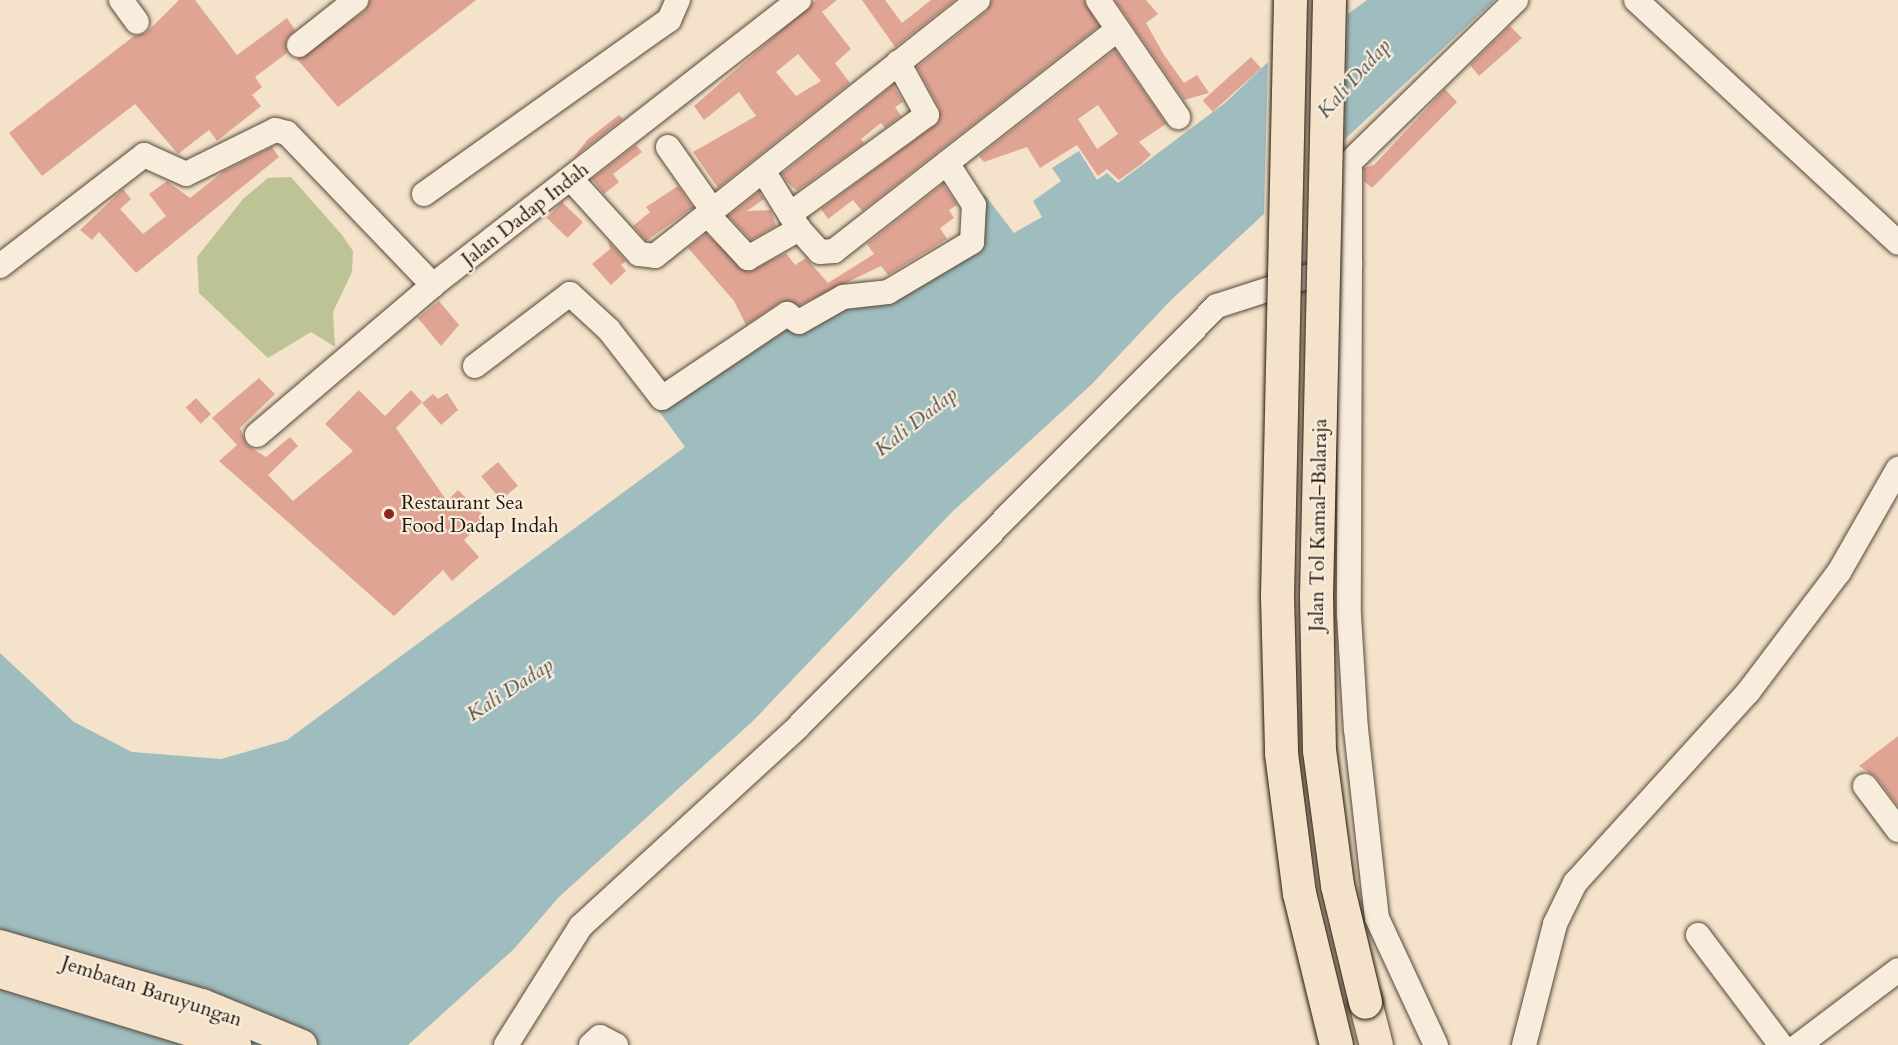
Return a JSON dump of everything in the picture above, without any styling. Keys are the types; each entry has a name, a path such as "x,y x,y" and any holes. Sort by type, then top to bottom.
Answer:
{"highway":[{"name":"Jalan Tol Kamal–Balaraja","path":"1290,0 1277,596 1281,753 1299,892 1336,1045"},
{"name":"Jalan Tol Kamal–Balaraja","path":"1329,0 1316,596 1319,750 1337,885 1376,1045"}],"main road":[{"name":"Jembatan Baruyungan","path":"0,945 201,1004 303,1045"},
{"name":"Jembatan Baruyungan","path":"0,974 236,1045"}],"street":[{"path":"121,0 137,22"},
{"path":"299,45 356,0"},
{"path":"424,194 669,20 678,0"},
{"name":"Jalan Dadap Indah","path":"257,435 433,285 799,0"},
{"path":"571,179 643,256 655,256 764,172 978,0"},
{"path":"1098,0 1179,117"},
{"path":"1436,1045 1377,918 1359,753 1349,616 1350,162 1516,0"},
{"path":"1636,0 1898,243"},
{"path":"764,172 794,221 820,252 834,251 1118,28"},
{"path":"668,147 711,213 748,258 927,115 898,62"},
{"path":"0,266 144,155 186,174 274,130 287,133 433,285"},
{"path":"476,366 570,294 609,330 659,396 667,396 787,314 799,322 843,297 888,292 972,242 973,201 947,163"},
{"path":"506,1045 581,926 798,727 1217,306 1350,263"},
{"path":"1524,1045 1555,924 1575,883 1749,691 1839,572 1898,469"},
{"path":"1865,786 1898,830"},
{"path":"1698,935 1781,1045"},
{"path":"1799,1045 1898,970"},
{"path":"591,1045 600,1037 615,1045"}],"green space":[{"path":"291,177 342,235 353,251 352,272 333,312 335,347 311,332 268,358 199,293 197,257 243,199 268,178"}],"water":[{"name":"Kali Dadap","path":"1367,0 1495,0 1170,301 1091,385 952,512 754,720 559,897 514,949 408,1045 0,1045 0,653 74,722 132,752 221,759 287,740 685,447 656,407 747,345 975,247 976,200 985,195 1014,233 1042,217 1033,201 1061,181 1052,168 1079,151 1097,180 1107,173 1118,183 1225,103 1267,63 1298,60 1329,39 1333,25"}],"pier":[{"path":"1348,10 1345,141 1264,215 1268,60 1297,57 1327,37 1331,24"}],"building":[{"path":"179,0 195,0 237,55 287,18 295,30 286,40 287,53 255,77 262,87 252,95 261,106 217,141 209,130 178,154 135,104 42,176 9,133 134,36 146,33"},
{"path":"370,0 476,0 338,107 297,59 365,11"},
{"path":"816,0 837,0 822,12 851,49 835,63 850,83 718,188 693,152 756,116 739,92 704,120 694,106","holes":["798,54 821,81 796,96 776,72"]},
{"path":"862,0 885,0 902,23 931,0 955,0 895,47"},
{"path":"992,0 1084,0 1099,26 862,211 853,200 828,219 821,209 939,122 940,109 917,67 987,11"},
{"path":"1115,0 1146,0 1158,14 1146,23 1164,55 1184,83 1197,75 1209,93 1184,100"},
{"path":"1510,26 1522,38 1479,76 1470,65"},
{"path":"1115,50 1166,124 1139,142 1151,155 1119,180 1107,169 1098,176 1077,145 1040,168 1027,147 984,162 979,156","holes":["1098,105 1118,134 1097,149 1078,119"]},
{"path":"1251,57 1261,68 1213,112 1203,100"},
{"path":"893,85 903,102 895,107 901,116 885,128 881,123 861,139 864,143 797,191 787,182 782,174"},
{"path":"1445,89 1457,102 1372,188 1364,181 1364,168 1374,165"},
{"path":"619,115 623,119 574,157 588,139"},
{"path":"636,145 642,152 613,174 619,182 604,194 592,179"},
{"path":"272,147 279,157 136,273 99,232 92,240 80,230 123,189 131,199 120,209 143,234 166,216 149,194 167,181 190,198 224,171"},
{"path":"943,184 957,205 949,210 954,218 940,228 947,239 888,275 881,266 800,305 780,302 746,325 734,301 688,248 706,234 749,272 786,253 795,265 806,258 828,283 874,254 867,244"},
{"path":"678,186 693,208 646,241 633,226 650,212 646,207"},
{"path":"759,192 764,199 747,211 771,210 776,226 751,240 728,216"},
{"path":"562,202 583,222 568,238 547,218"},
{"path":"608,241 626,261 621,265 626,271 611,285 592,264 610,249"},
{"path":"439,301 459,325 441,346 418,318"},
{"path":"259,378 275,394 240,428 247,445 266,457 290,437 298,446 268,475 293,501 353,451 325,424 359,390 385,416 411,390 422,402 396,428 447,501 458,490 487,519 464,540 479,557 452,581 443,570 394,616 219,461 237,445 212,418"},
{"path":"447,393 458,410 441,425 422,403 433,394 438,399"},
{"path":"196,398 211,414 201,424 186,408"},
{"path":"498,462 518,486 501,500 481,476"},
{"path":"1898,736 1898,806 1876,777 1859,766"}],"place":[{"name":"Restaurant Sea Food Dadap Indah","path":"389,514"}]}
